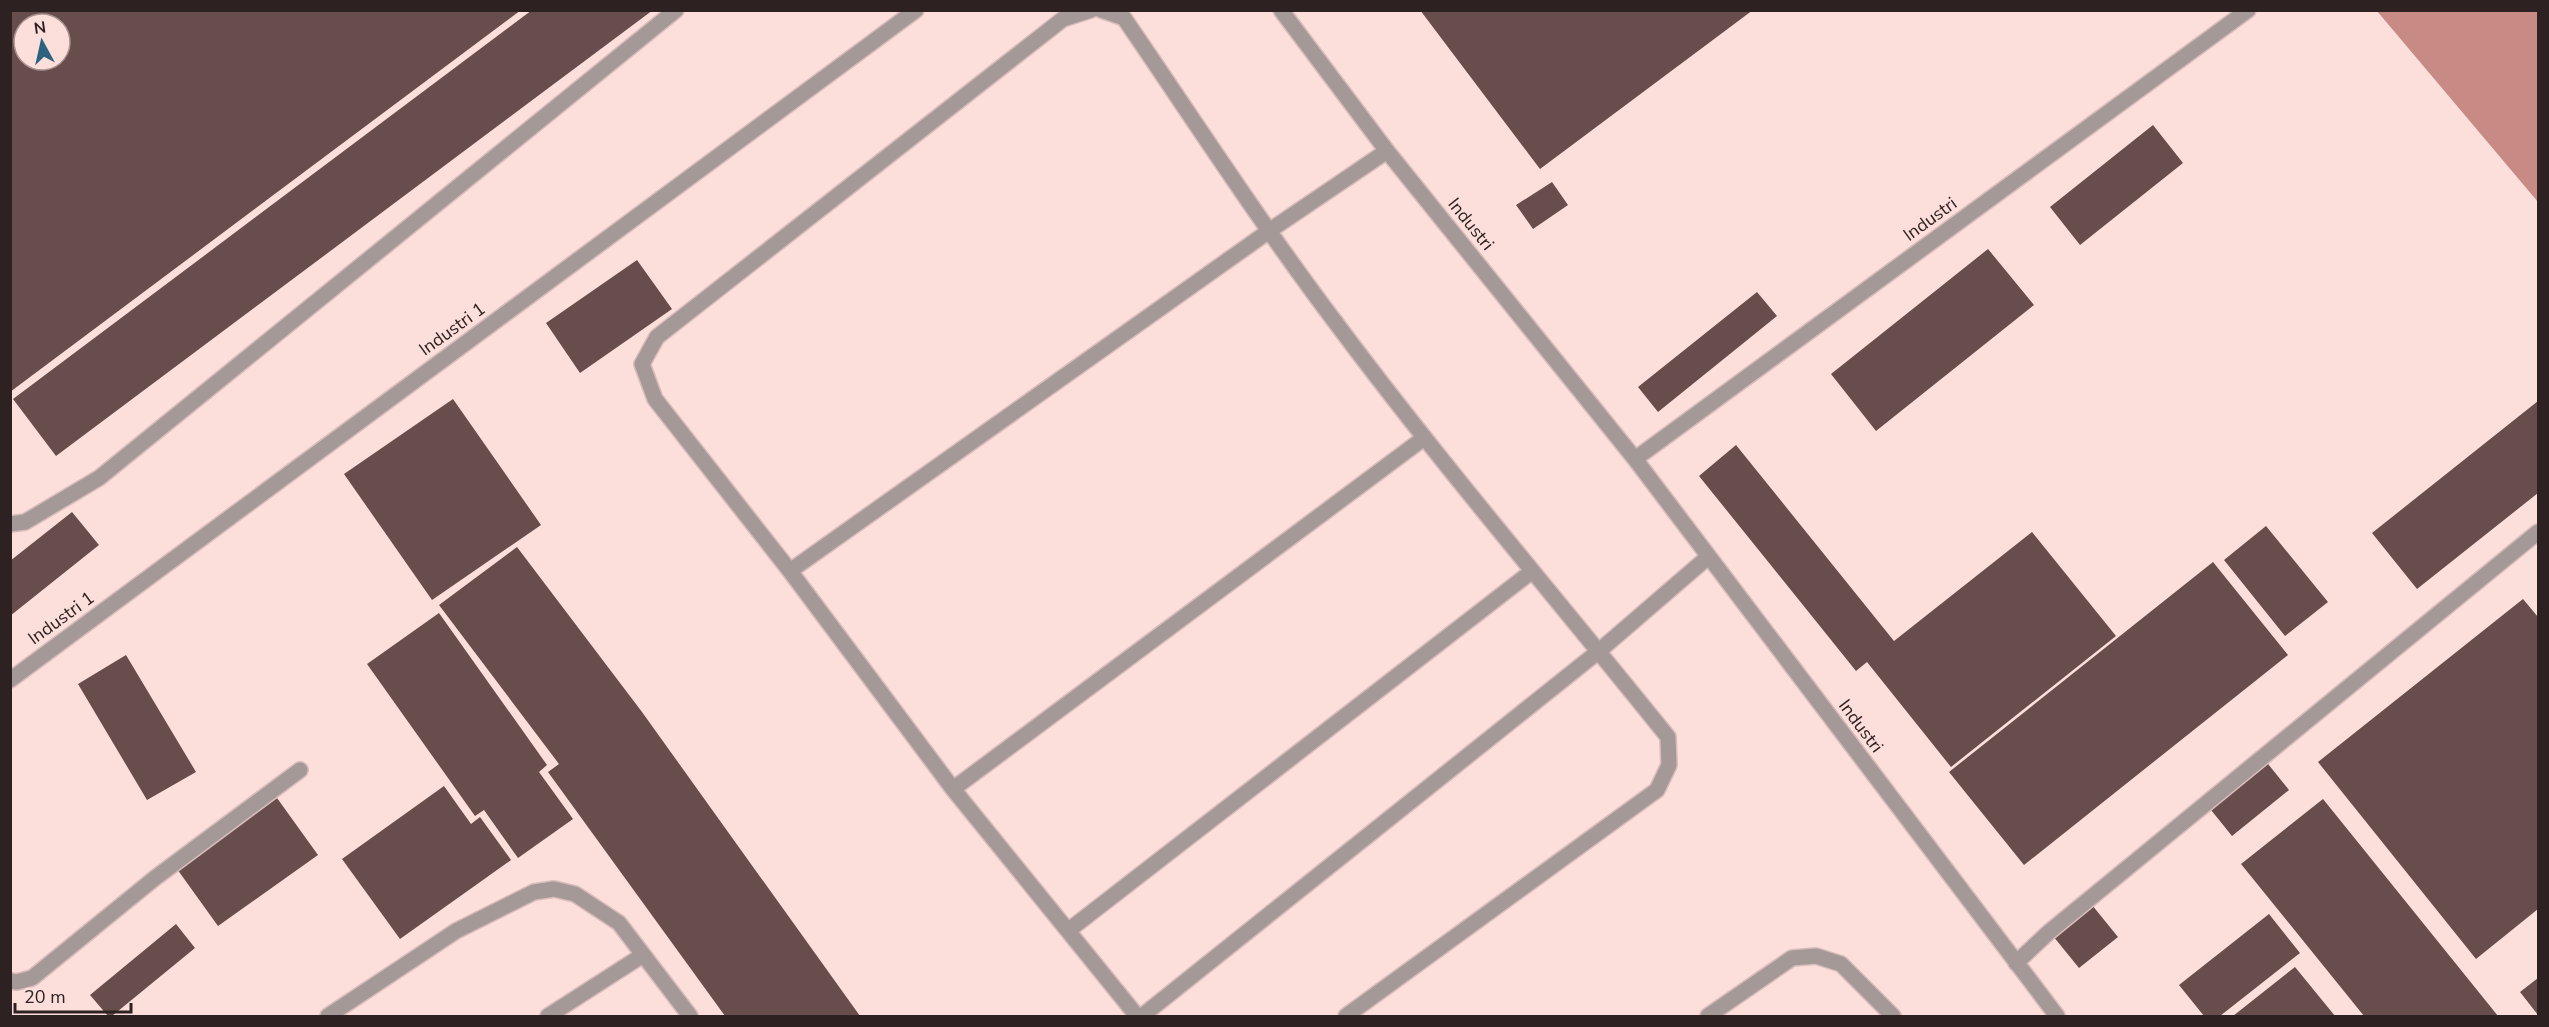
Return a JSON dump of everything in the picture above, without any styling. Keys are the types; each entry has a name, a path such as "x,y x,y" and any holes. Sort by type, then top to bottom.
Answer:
{"lane":[{"path":"10,524 25,522 99,478 676,10"},
{"name":"Industri 1","path":"10,680 916,10"},
{"path":"1091,10 1063,19 657,337 642,364 655,399 790,571 953,789 1139,1017 1599,651 1708,557"},
{"path":"1101,10 1124,18 1269,231 1424,438 1531,572 1599,651 1668,737 1670,765 1657,790 1346,1017"},
{"name":"Industri","path":"1281,10 1387,151 1635,459 2057,1017"},
{"name":"Industri","path":"1635,459 2248,10"},
{"path":"790,571 1269,231 1387,151"},
{"path":"953,789 1424,438"},
{"path":"2016,963 2049,932 2538,532"},
{"path":"1069,930 1531,572"},
{"path":"10,981 17,982 32,978 154,878 300,770"},
{"path":"328,1017 456,931 534,892 554,889 575,894 619,924 690,1017"},
{"path":"548,1017 643,955"},
{"path":"1708,1017 1792,958 1816,956 1841,964 1893,1017"}],"shaded area":[{"path":"2377,11 2538,11 2538,202"}],"building":[{"path":"10,10 521,10 10,392"},
{"path":"532,10 653,10 56,456 13,399"},
{"path":"1420,10 1753,10 1540,169"},
{"path":"2153,125 2183,163 2080,245 2050,207"},
{"path":"1552,182 1568,205 1533,229 1516,205"},
{"path":"1988,249 2034,305 1876,431 1831,374"},
{"path":"637,260 672,309 580,373 546,323"},
{"path":"1757,292 1777,316 1658,412 1638,387"},
{"path":"453,399 541,525 432,600 344,474"},
{"path":"2538,401 2538,493 2417,589 2372,533"},
{"path":"1736,445 1894,641 2032,532 2116,636 1951,767 1867,662 1856,671 1699,476"},
{"path":"72,512 99,545 10,616 10,561"},
{"path":"2266,526 2328,602 2285,636 2224,560"},
{"path":"517,547 642,712 860,1016 725,1016 548,772 559,764 439,605"},
{"path":"2213,562 2288,655 2024,865 1949,772"},
{"path":"2523,599 2538,617 2538,909 2476,959 2318,762"},
{"path":"439,613 547,765 539,772 573,819 518,858 484,810 475,816 367,664"},
{"path":"126,655 196,772 147,800 78,684"},
{"path":"2264,759 2289,790 2232,836 2207,805"},
{"path":"444,786 471,824 480,817 511,860 400,939 342,859"},
{"path":"277,798 318,855 218,926 177,869"},
{"path":"2323,799 2498,1016 2364,1016 2241,864"},
{"path":"2092,905 2118,937 2079,968 2053,936"},
{"path":"2269,914 2300,953 2220,1016 2204,1016 2179,985"},
{"path":"176,924 195,948 112,1016 108,1016 90,995"},
{"path":"2295,967 2335,1016 2233,1016"},
{"path":"2538,978 2538,1015 2520,992"}]}
